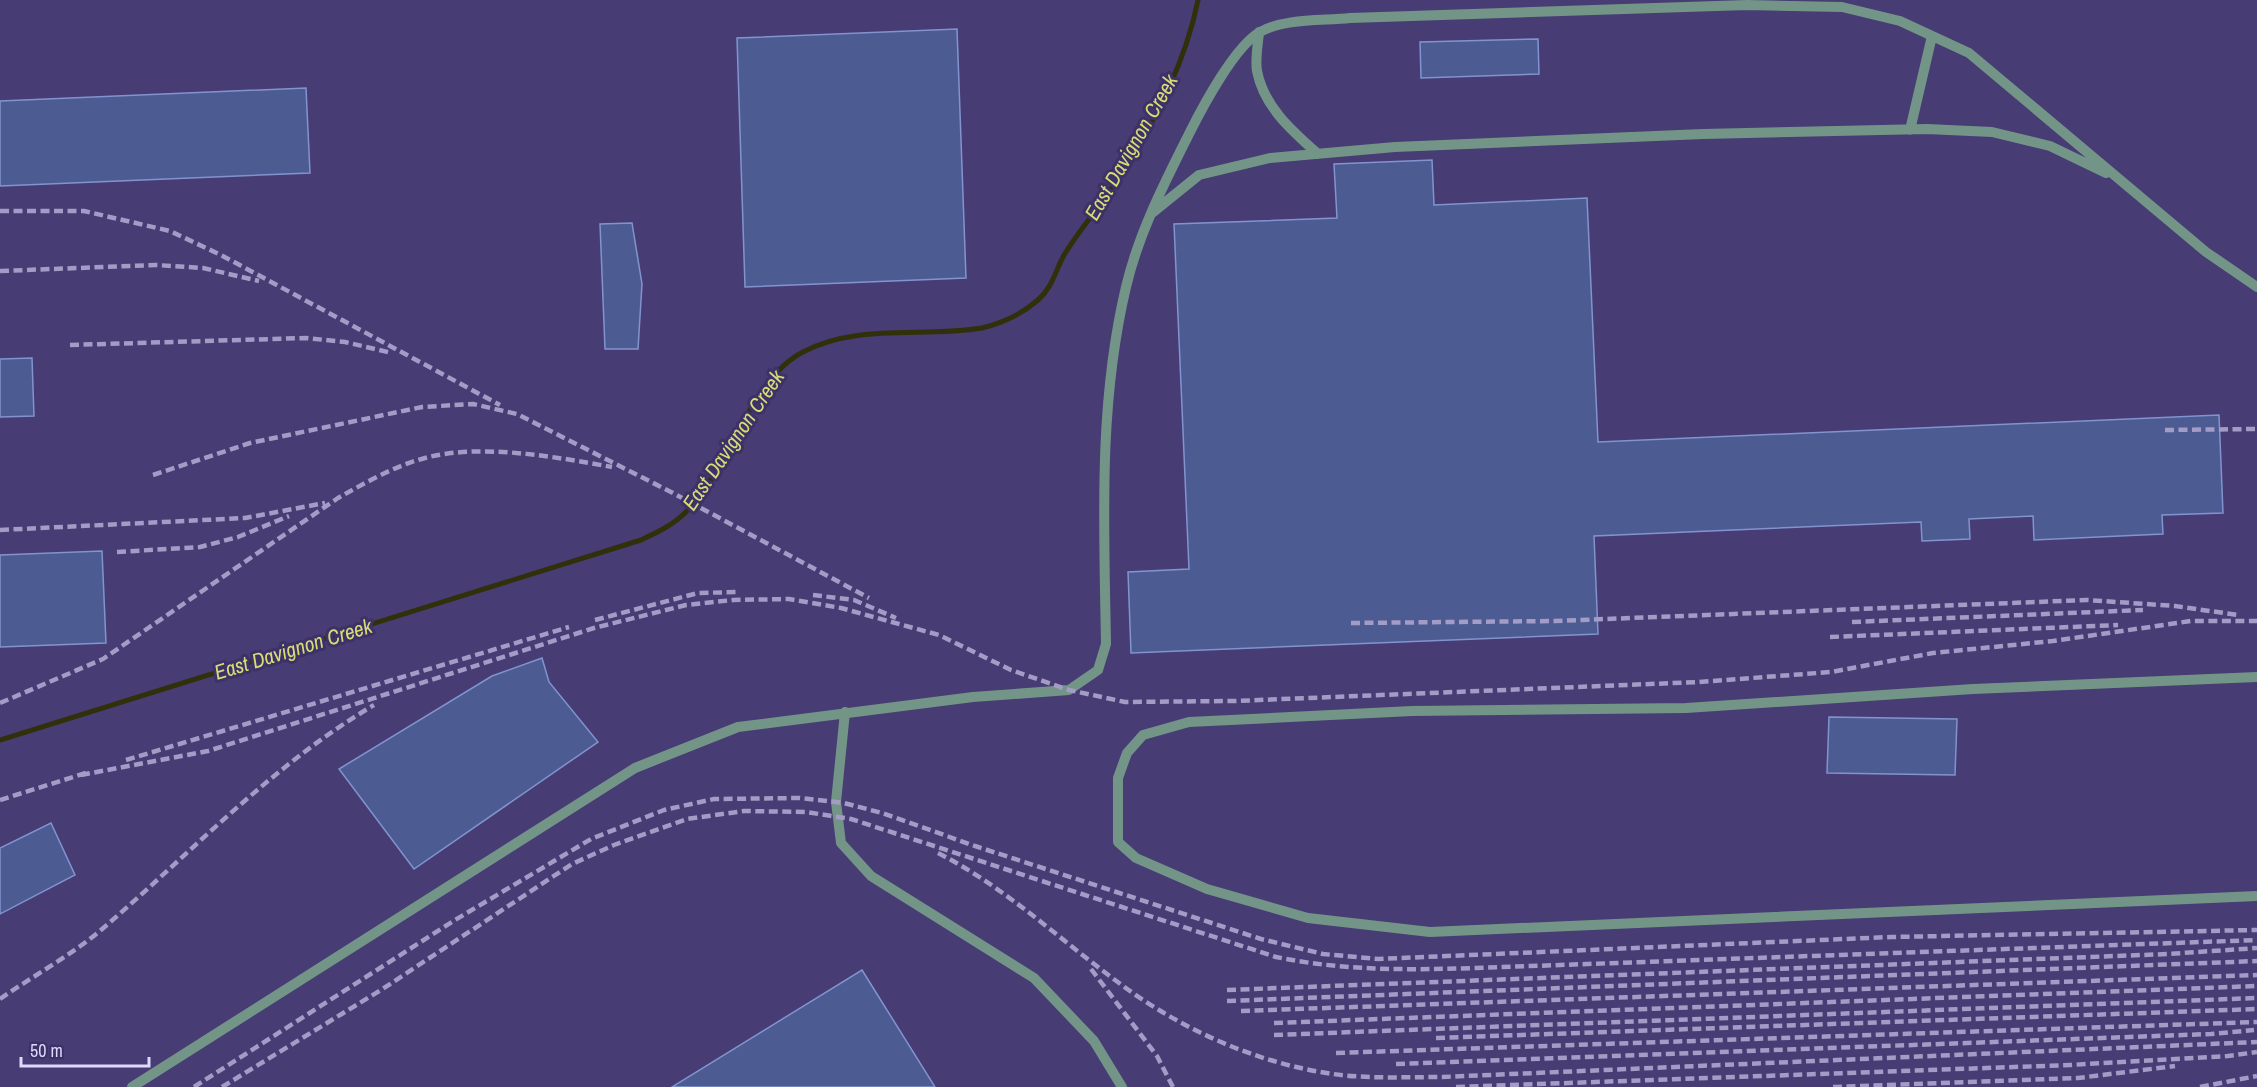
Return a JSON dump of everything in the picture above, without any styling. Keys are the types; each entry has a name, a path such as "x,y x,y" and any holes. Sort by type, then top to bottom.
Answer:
{"lane":[{"path":"132,1087 635,768 738,727 973,697 1069,690 1098,670 1106,644 1104,463 1108,382 1126,286 1149,215 1203,105 1229,64 1259,32 1284,24 1350,18 1747,5 1842,7 1900,21 1970,53 2206,252 2257,287"},
{"path":"1259,32 1257,70 1267,97 1284,123 1318,154"},
{"path":"1910,130 1932,36"},
{"path":"1149,215 1199,175 1270,158 1395,147 1691,135 1910,130 1992,132 2050,146 2119,179"},
{"path":"2257,677 1973,689 1686,708 1412,711 1189,722 1143,735 1127,753 1118,778 1119,842 1136,858 1207,889 1308,918 1430,932 2257,896"},
{"path":"845,712 836,802 841,843 871,876 1034,978 1094,1041 1122,1087"}],"building":[{"path":"957,29 966,278 745,287 737,38"},
{"path":"1538,39 1539,74 1421,78 1420,42"},
{"path":"306,88 310,173 0,186 0,101"},
{"path":"1432,160 1434,205 1587,198 1598,442 2219,415 2223,513 2162,515 2163,534 2034,540 2033,516 1969,519 1970,539 1922,541 1921,522 1594,536 1598,634 1131,653 1128,572 1189,569 1174,224 1337,218 1334,164"},
{"path":"632,223 642,284 638,349 605,349 600,224"},
{"path":"32,358 34,416 0,417 0,359"},
{"path":"102,551 106,643 0,647 0,555"},
{"path":"542,658 549,682 598,742 414,869 339,769 492,676"},
{"path":"1829,717 1957,719 1955,775 1827,773"},
{"path":"51,823 75,875 0,914 0,848"},
{"path":"862,970 935,1087 672,1087"}],"waterway":[{"name":"East Davignon Creek","path":"0,740 641,540 671,524 686,512 715,473 768,382 785,365 803,352 845,337 960,331 982,328 1019,314 1047,290 1063,257 1140,143 1175,73 1198,0"}],"railway":[{"path":"0,211 84,211 170,231 221,255 500,405"},
{"path":"0,271 156,265 203,268 259,281"},
{"path":"70,345 306,338 345,342 392,353"},
{"path":"153,475 250,443 422,407 473,404 517,414 671,492 869,598"},
{"path":"2165,430 2257,429"},
{"path":"0,703 103,659 338,498 402,466 425,458 447,454 494,452 543,456 612,467"},
{"path":"0,530 245,518 325,503"},
{"path":"117,552 200,547 238,537 289,516"},
{"path":"595,620 698,593 738,592"},
{"path":"813,595 854,600 896,618"},
{"path":"81,775 208,751 594,628 686,605 733,600 789,599 841,608 939,635 1011,670 1069,690 1125,702 1235,701 1699,682 1831,672 1933,653 2053,641 2191,621 2257,621"},
{"path":"1351,623 1555,621 2087,600 2175,606 2238,615"},
{"path":"1852,622 2143,610"},
{"path":"1830,637 2118,625"},
{"path":"126,760 569,627"},
{"path":"0,999 101,930 267,782 337,729 374,705"},
{"path":"0,800 89,772"},
{"path":"194,1087 455,920 591,839 664,810 714,799 800,798 844,803 882,813 975,846 1261,939 1323,954 1378,959 1891,937 2257,930"},
{"path":"222,1087 381,990 572,864 614,845 687,819 744,811 806,812 851,819 1276,957 1327,965 1400,969 1476,968 2257,940"},
{"path":"938,853 1007,896 1139,997 1191,1028 1246,1052 1304,1069 1333,1074 1374,1077 1442,1077 2257,1042"},
{"path":"1227,990 2168,954 2257,948"},
{"path":"1227,1001 2257,961"},
{"path":"1091,969 1157,1056 1173,1087"},
{"path":"1241,1011 2257,975"},
{"path":"1274,1023 2257,986"},
{"path":"1274,1035 2257,998"},
{"path":"1436,1038 2257,1009"},
{"path":"1336,1053 2257,1022"},
{"path":"1396,1064 2211,1034 2254,1030"},
{"path":"1456,1087 2070,1065 2228,1056 2257,1052"},
{"path":"1833,1087 2078,1078 2175,1066"},
{"path":"2200,1087 2257,1076"}]}
